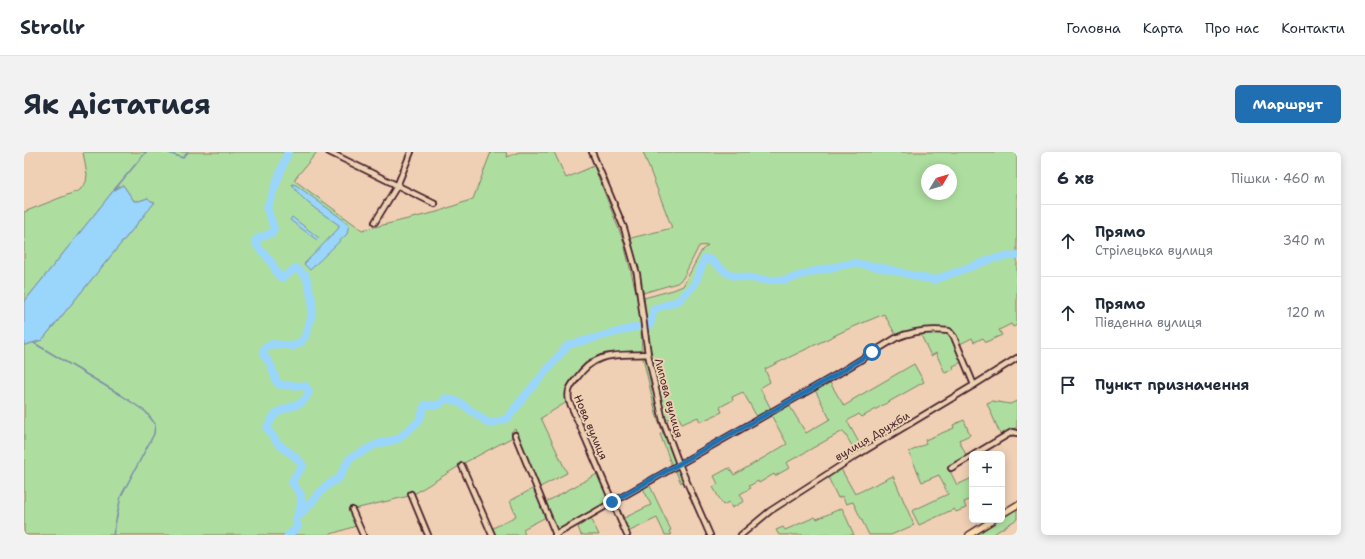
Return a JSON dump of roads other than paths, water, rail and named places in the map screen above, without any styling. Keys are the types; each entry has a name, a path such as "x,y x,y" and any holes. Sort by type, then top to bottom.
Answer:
{"main road":[{"path":"1005,512 1017,505"},
{"path":"969,535 988,523"}],"street":[{"path":"329,152 435,204"},
{"path":"375,222 397,186 411,152"},
{"name":"Липова вулиця","path":"592,152 624,228 637,274 648,354 663,421 679,464 710,535"},
{"path":"516,435 556,535 836,375 896,338 906,334 949,331 954,338 974,386"},
{"name":"Нова вулиця","path":"627,535 612,502 595,457 569,401 567,393 569,388 584,369 589,364 602,357 648,354"},
{"name":"вулиця Дружби","path":"740,535 770,511 848,461 974,386 1017,358"},
{"path":"980,451 1012,432 1017,433"},
{"path":"951,468 969,458"},
{"path":"462,466 492,535"},
{"path":"411,494 428,535"},
{"path":"352,510 363,535"}],"water":[{"path":"292,184 296,185 349,224 347,234 310,270 304,264 338,229 339,225 307,202 296,191"},
{"path":"123,185 134,201 148,198 155,202 42,340 25,345 24,302 114,190"},
{"path":"292,217 319,238 317,240 290,220"}],"waterway":[{"path":"114,190 146,152"},
{"path":"166,152 183,158 188,152"},
{"path":"288,152 267,208 274,228 272,233 258,238 255,241 280,277 282,278 296,268 306,276 312,300 312,314 307,332 302,341 294,346 272,344 264,349 263,354 271,365 277,383 282,385 305,386 309,391 301,403 276,413 267,428 279,444 303,466 292,482 301,495 301,505 296,519 298,527 288,535"},
{"path":"650,325 654,309 678,301 694,285 705,258 711,260 727,273 735,276 766,280 785,280 815,271 854,263 934,280 995,258 1017,255"},
{"path":"300,515 326,486 339,478 350,458 377,444 398,439 419,421 425,405 439,405 446,398 459,402 490,424 508,418 568,345 636,327"},
{"path":"34,343 121,395 146,412 155,424 154,434 121,496 113,535"}]}
